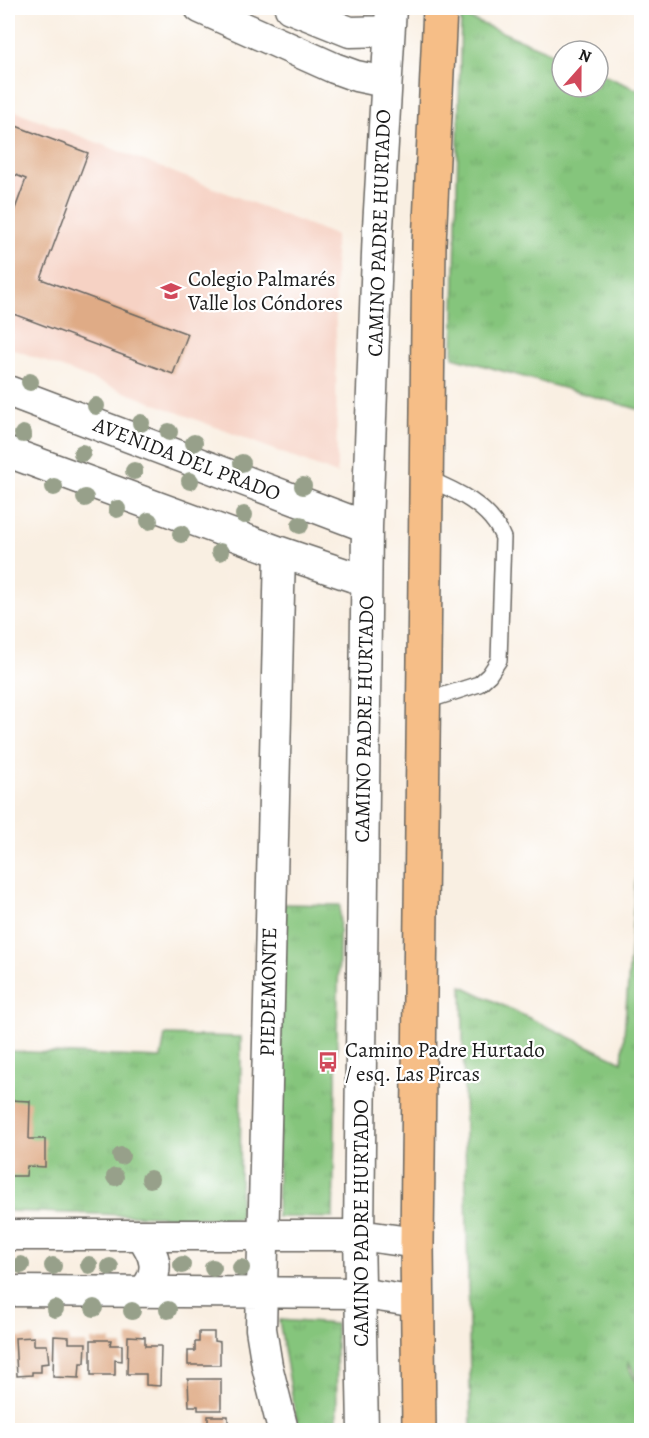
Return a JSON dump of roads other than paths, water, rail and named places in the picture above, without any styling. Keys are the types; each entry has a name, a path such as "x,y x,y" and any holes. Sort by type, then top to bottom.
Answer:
{"main road":[{"path":"419,1431 417,1243 429,244 440,8"}],"street":[{"path":"200,8 334,68 356,76 385,82"},
{"path":"290,8 350,32 390,20"},
{"name":"CAMINO PADRE HURTADO","path":"363,1431 359,1235 367,527 385,82 390,20"},
{"name":"AVENIDA DEL PRADO","path":"8,391 367,527"},
{"path":"8,452 280,552 366,581"},
{"name":"PIEDEMONTE","path":"280,552 261,1329 267,1366 283,1431"},
{"path":"8,1235 359,1235 417,1243"},
{"path":"141,1235 152,1252 155,1264 153,1279 143,1292"},
{"path":"8,1292 359,1293 417,1302"}],"lane":[{"path":"423,702 479,684 489,675 499,660 503,538 498,525 488,514 453,489 426,478"}],"place":[{"name":"Colegio Palmarés Valle los Cóndores","path":"171,291"},
{"name":"Camino Padre Hurtado / esq. Las Pircas","path":"328,1062"}]}
